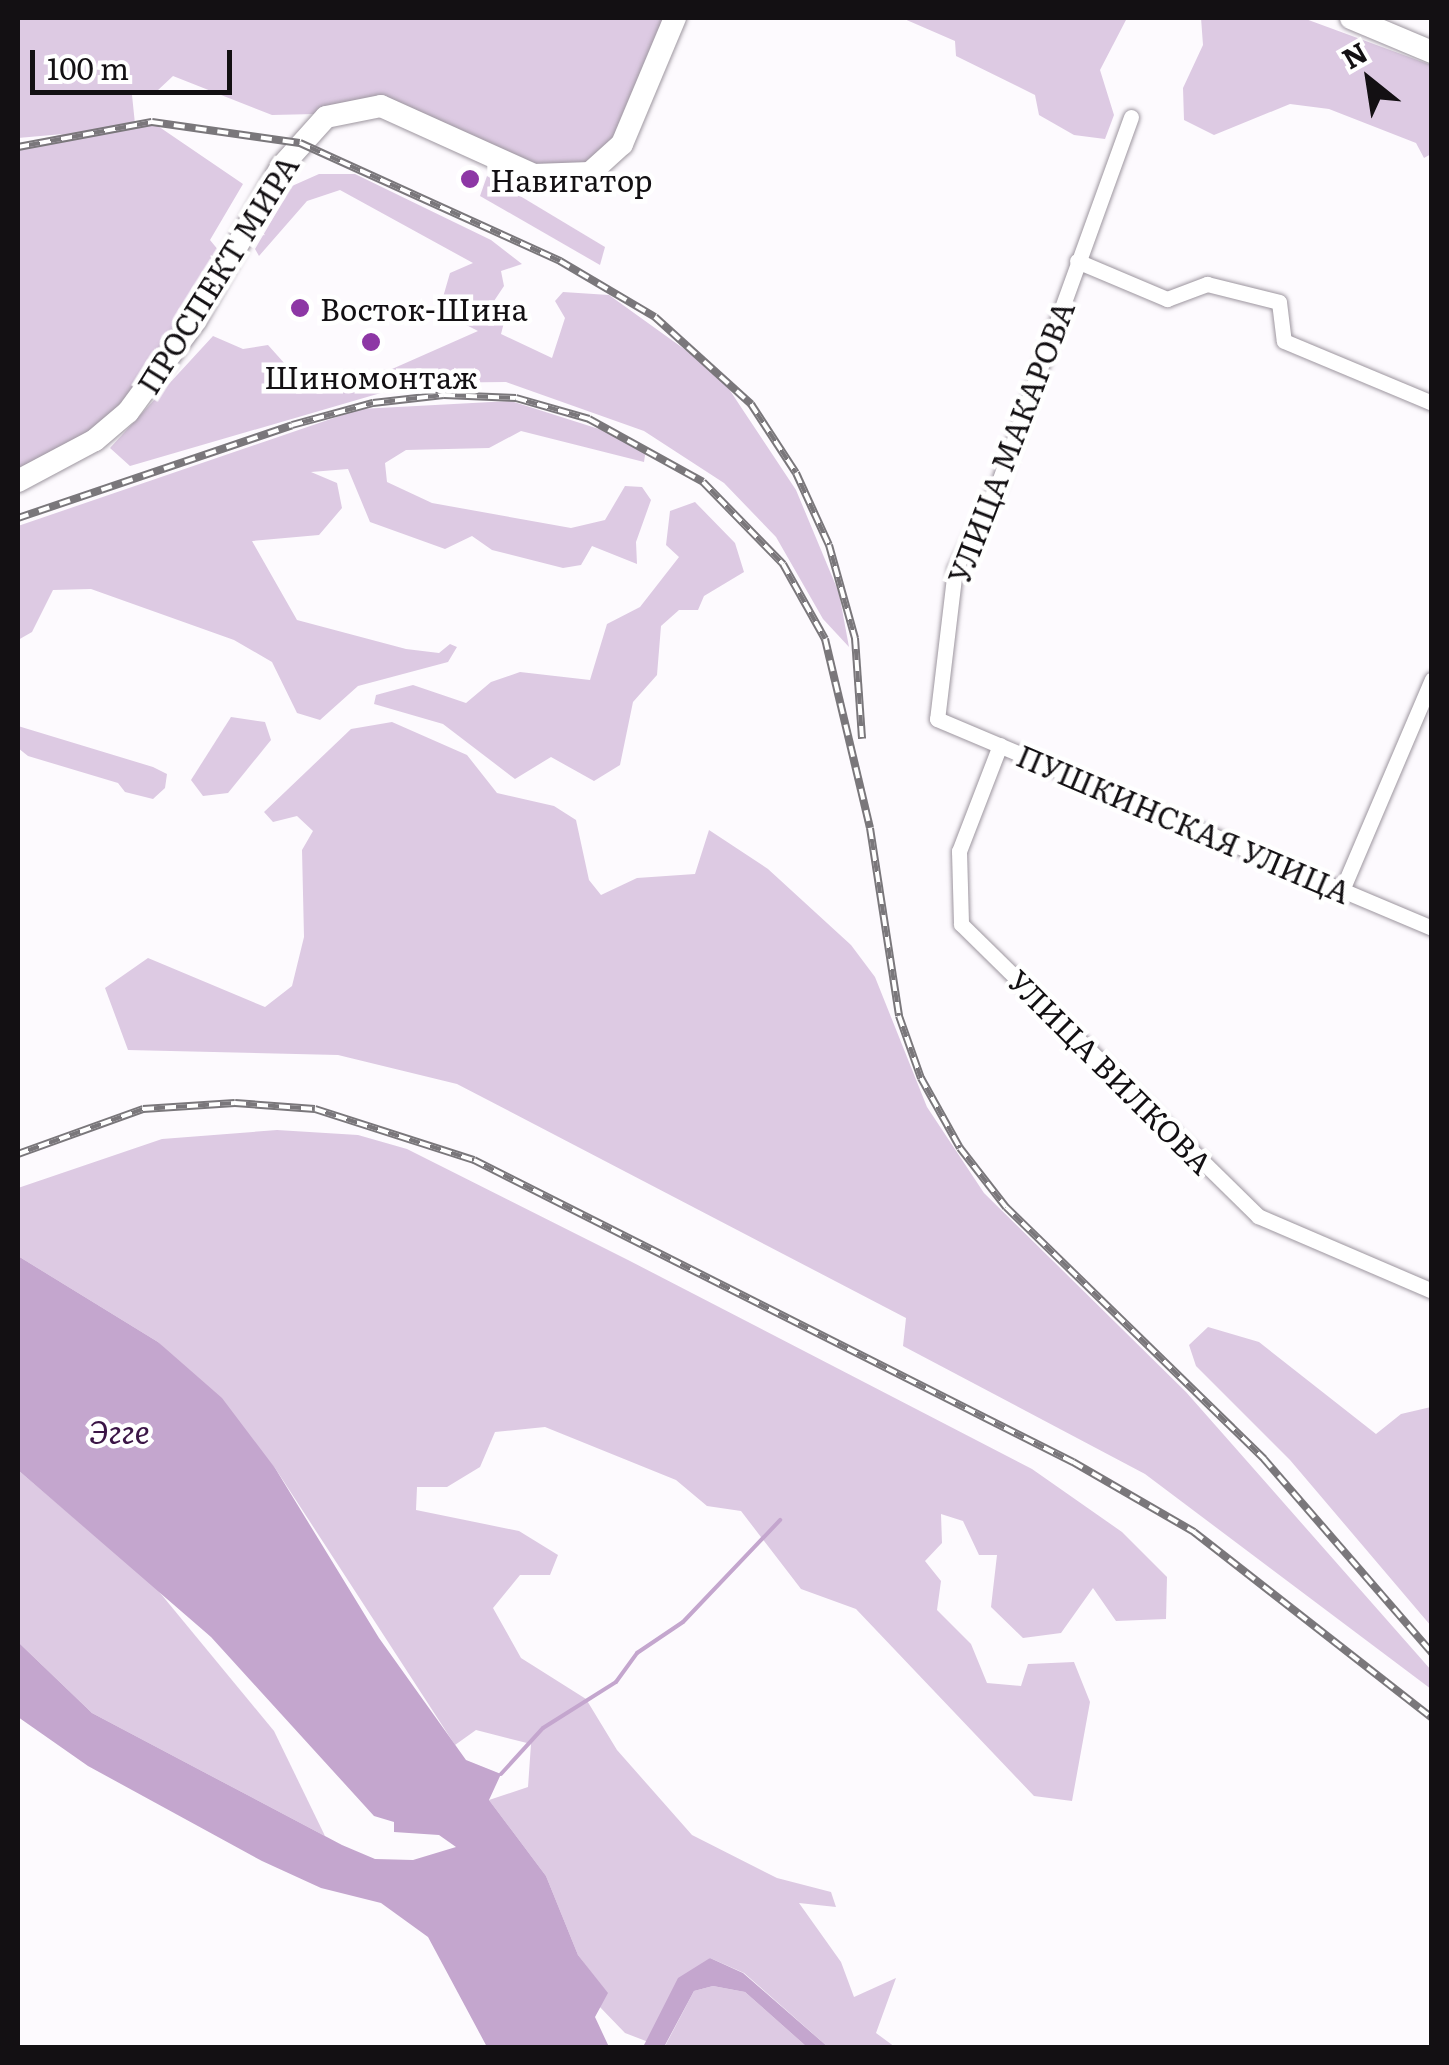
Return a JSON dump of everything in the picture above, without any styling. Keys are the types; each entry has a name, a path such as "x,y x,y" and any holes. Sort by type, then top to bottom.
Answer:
{"main road":[{"name":"ПРОСПЕКТ МИРА","path":"18,481 95,440 128,412 194,321 281,167 326,117 381,106 534,176 590,173 622,144 675,18"},
{"path":"1351,18 1432,52"}],"street":[{"name":"УЛИЦА МАКАРОВА","path":"937,718 955,570 999,482 1132,116"},
{"path":"1077,261 1167,299 1207,284 1279,302 1284,341 1432,402"},
{"path":"1342,890 1432,679"},
{"name":"ПУШКИНСКАЯ УЛИЦА","path":"937,718 1432,928"},
{"name":"УЛИЦА ВИЛКОВА","path":"1000,746 959,851 961,924 1258,1216 1432,1291"}],"shaded area":[{"path":"18,18 675,18 622,144 561,179 402,112 272,115 173,76 157,91 132,95 135,124 152,122 243,184 210,240 228,262 128,412 18,481 18,147 63,134 18,138"},
{"path":"902,18 1127,18 1100,70 1114,115 1105,139 1074,135 1039,115 1035,95 956,56 955,41"},
{"path":"1201,18 1303,18 1431,65 1431,154 1424,158 1416,143 1329,109 1290,104 1214,135 1184,120 1183,88 1203,45"},
{"path":"319,174 355,174 491,240 522,264 501,271 504,286 494,301 506,315 501,334 552,358 565,318 555,301 563,292 609,295 719,374 796,490 839,593 849,647 823,619 776,537 724,483 644,431 506,382 415,383 130,466 110,448 213,336 243,349 268,345 294,374 325,376 392,369 478,331 439,311 450,273 473,263 340,190 307,201 259,256 255,249 292,186"},
{"path":"487,176 605,247 600,265 480,196"},
{"path":"511,401 624,437 646,449 644,462 521,431 489,448 406,450 385,463 387,482 432,503 571,528 605,520 625,486 642,487 651,500 636,542 637,564 592,546 581,565 563,568 492,550 472,536 445,549 370,522 348,469 311,472 337,483 342,508 319,535 252,541 297,620 406,649 439,653 450,644 457,647 448,662 358,686 320,720 297,713 272,662 234,640 91,589 53,590 32,632 18,640 18,526 360,409"},
{"path":"695,502 735,543 744,572 704,596 698,610 679,610 661,626 657,675 633,702 620,765 594,781 551,757 515,779 443,724 374,704 376,695 413,685 466,703 491,682 520,672 590,680 607,624 640,607 679,557 666,545 670,511"},
{"path":"231,717 265,722 271,740 228,793 203,796 191,780"},
{"path":"392,722 467,755 497,793 554,806 576,820 589,880 601,895 637,878 695,874 709,830 768,869 851,945 875,977 927,1107 984,1193 1186,1392 1431,1670 1431,1689 1145,1474 903,1346 906,1318 457,1084 338,1055 128,1050 105,988 148,958 265,1007 292,986 304,937 302,850 313,831 297,816 273,822 264,812 351,729"},
{"path":"18,726 153,767 167,774 165,788 153,799 125,792 118,783 28,756 18,748"},
{"path":"277,1130 358,1135 407,1149 630,1261 1032,1469 1122,1532 1167,1577 1166,1619 1116,1621 1093,1588 1061,1633 1023,1638 991,1607 997,1555 979,1555 963,1521 941,1514 942,1543 925,1561 941,1581 937,1610 971,1644 987,1683 1021,1686 1028,1664 1074,1662 1090,1702 1072,1801 1034,1796 856,1609 801,1589 741,1511 707,1506 676,1480 545,1427 495,1432 480,1467 447,1487 417,1487 416,1510 519,1531 558,1555 550,1575 520,1575 493,1608 521,1658 586,1699 617,1750 692,1835 777,1878 831,1892 836,1907 799,1903 841,1962 854,1997 896,1978 876,2033 895,2047 828,2047 744,1973 710,1958 660,2015 651,2043 625,2033 597,2004 607,1993 578,1955 546,1876 489,1800 528,1787 531,1744 476,1730 455,1745 275,1468 158,1342 18,1256 18,1188 162,1139"},
{"path":"1208,1327 1259,1342 1376,1434 1401,1414 1431,1407 1431,1626 1290,1460 1196,1366 1189,1345"},
{"path":"18,1470 156,1588 274,1731 325,1836 92,1713 18,1642"},
{"path":"713,1986 745,1992 807,2047 664,2048 694,1991"}],"water":[{"name":"Эгге","path":"18,1256 158,1342 222,1398 275,1468 379,1638 466,1760 501,1774 489,1800 546,1876 578,1955 608,1993 595,2017 609,2047 487,2047 428,1937 381,1903 321,1888 262,1861 88,1766 18,1717 18,1642 92,1713 342,1845 375,1859 413,1860 456,1847 439,1835 394,1832 394,1822 374,1816 211,1637 18,1470"},
{"path":"710,1958 743,1973 828,2047 807,2047 745,1992 713,1986 694,1991 664,2047 643,2047 678,1978"}],"waterway":[{"path":"501,1774 543,1728 616,1682 637,1653 683,1622 780,1520"}],"railway":[{"path":"18,147 152,122 300,143 560,261 655,317 751,404 796,473 829,545 855,638 862,739"},
{"path":"18,518 292,425 373,403 444,395 516,398 589,419 703,482 783,564 825,639 870,828 899,1016 921,1078 960,1148 1006,1207 1264,1459 1432,1653"},
{"path":"18,1154 143,1109 235,1103 315,1109 474,1160 1073,1462 1194,1532 1432,1718"}],"place":[{"name":"Навигатор","path":"470,179"},
{"name":"Восток-Шина","path":"300,308"},
{"name":"Шиномонтаж","path":"371,342"}]}
